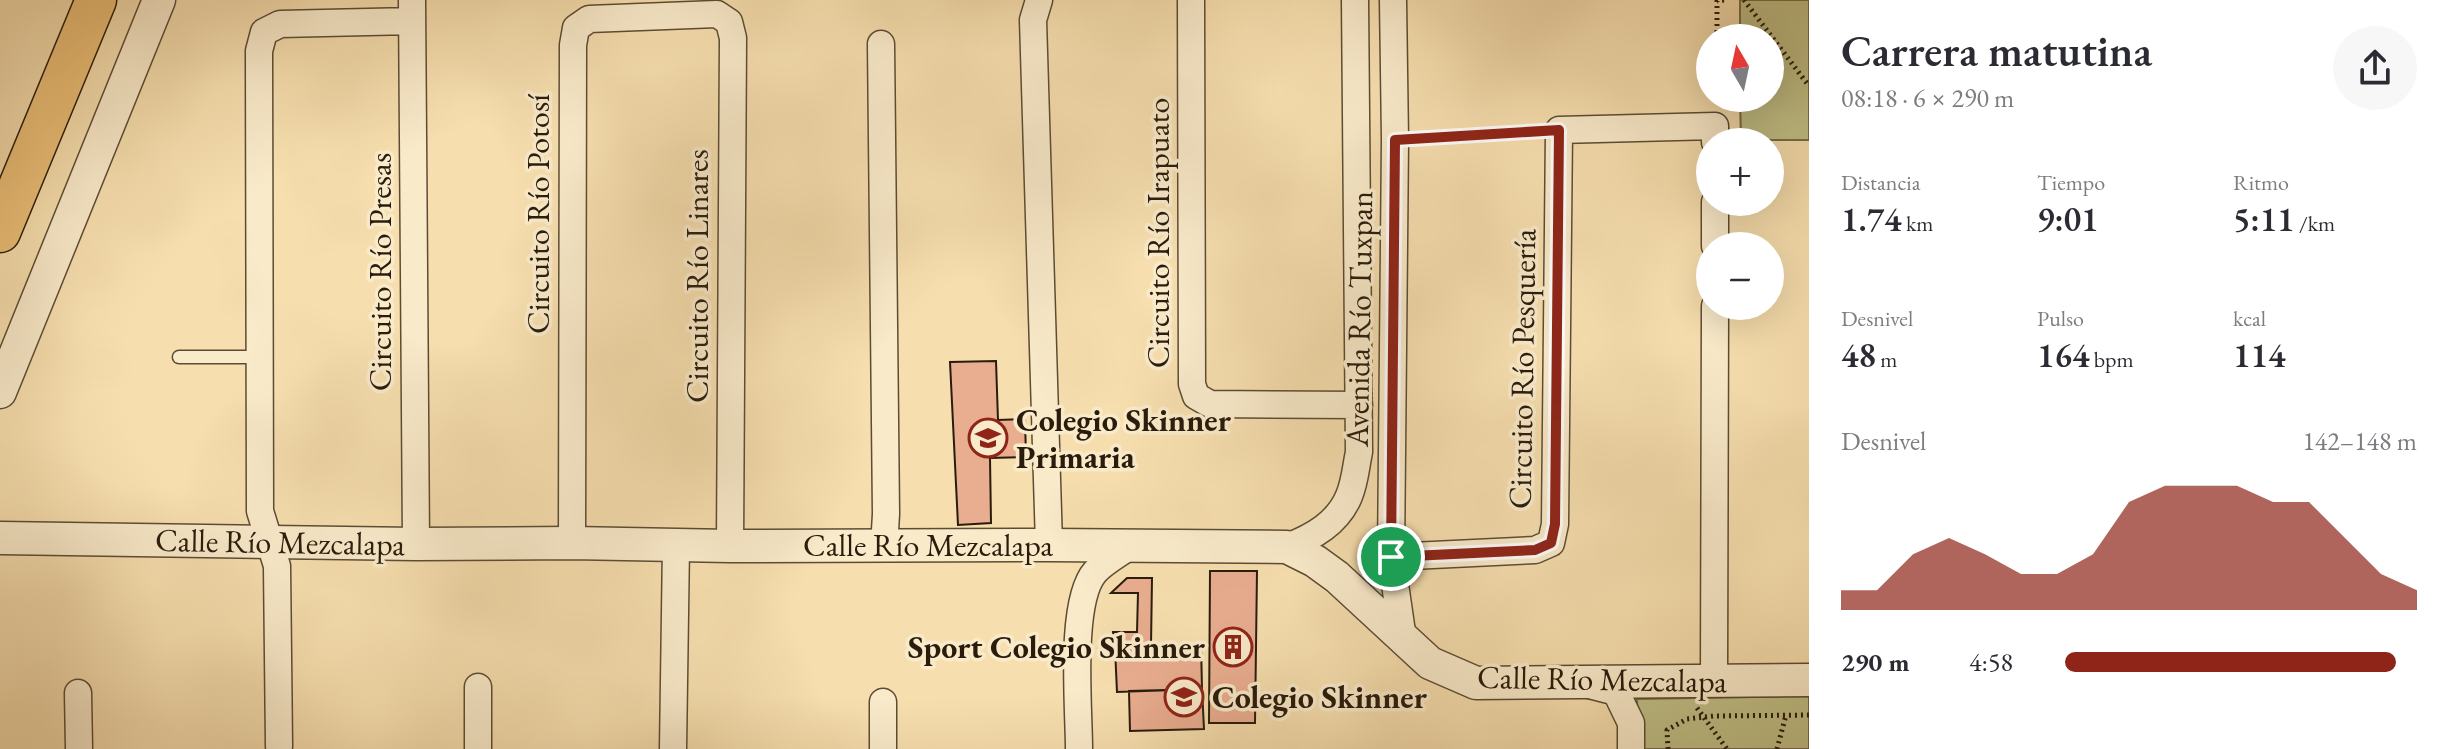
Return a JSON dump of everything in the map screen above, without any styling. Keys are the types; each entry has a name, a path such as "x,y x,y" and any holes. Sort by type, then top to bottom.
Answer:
{"main road":[{"path":"0,232 96,0"}],"street":[{"path":"0,392 159,0"},
{"path":"1039,0 1033,20 1049,545"},
{"name":"Circuito Río Irapuato","path":"1191,0 1192,384 1196,396 1210,404 1359,405"},
{"name":"Avenida Río Tuxpan","path":"1287,547 1314,536 1333,520 1349,496 1359,452 1355,0"},
{"name":"Avenida Río Tuxpan","path":"1393,0 1395,140 1391,557 1403,639"},
{"path":"279,746 277,566 260,511 259,51 264,32 280,24 412,11"},
{"name":"Circuito Río Presas","path":"412,11 416,544"},
{"name":"Circuito Río Potosí","path":"572,543 573,45 576,28 589,19 717,14"},
{"name":"Circuito Río Linares","path":"717,14 729,22 733,38 730,546"},
{"path":"881,44 884,547"},
{"path":"1559,130 1715,128"},
{"name":"Circuito Río Pesquería","path":"1391,557 1535,550 1551,543 1555,524 1559,130"},
{"path":"1714,680 1715,320"},
{"name":"Calle Río Mezcalapa","path":"0,538 270,543 1287,547 1315,561 1337,577 1430,663 1476,683 1809,680"},
{"path":"673,749 676,545"},
{"path":"1079,749 1078,647 1082,602 1094,573 1130,546"},
{"path":"1577,681 1616,692 1631,723 1631,749"},
{"path":"478,687 478,749"},
{"path":"78,693 79,749"},
{"path":"883,702 883,749"}],"lane":[{"path":"179,357 260,357"}],"path":[{"path":"1717,24 1717,1 1725,0"},
{"path":"1744,0 1809,86"},
{"path":"1395,140 1559,130"},
{"path":"1676,681 1727,749"},
{"path":"1777,749 1786,715"},
{"path":"1668,749 1667,730 1687,719 1809,715"}],"green space":[{"path":"1740,0 1809,0 1809,140 1784,140 1784,128 1741,128 1740,112 1784,112 1784,24 1740,24"},
{"path":"1809,696 1809,749 1638,749 1637,699"}],"building":[{"name":"Colegio Skinner Primaria","path":"996,361 998,420 1025,419 1026,457 990,458 991,523 958,525 950,362"},
{"name":"Sport Colegio Skinner","path":"1210,571 1257,571 1255,723 1209,723"},
{"path":"1127,578 1152,578 1151,646 1115,648 1113,632 1137,632 1138,593 1111,593"},
{"path":"1201,644 1202,689 1117,692 1115,648"},
{"path":"1202,689 1204,729 1130,731 1129,691"}],"place":[{"name":"Colegio Skinner Primaria","path":"988,438"},
{"name":"Sport Colegio Skinner","path":"1233,647"},
{"name":"Colegio Skinner","path":"1184,697"}],"route":[{"path":"1559,130 1555,524 1551,543 1535,550 1391,557 1395,140 1559,130"}]}
